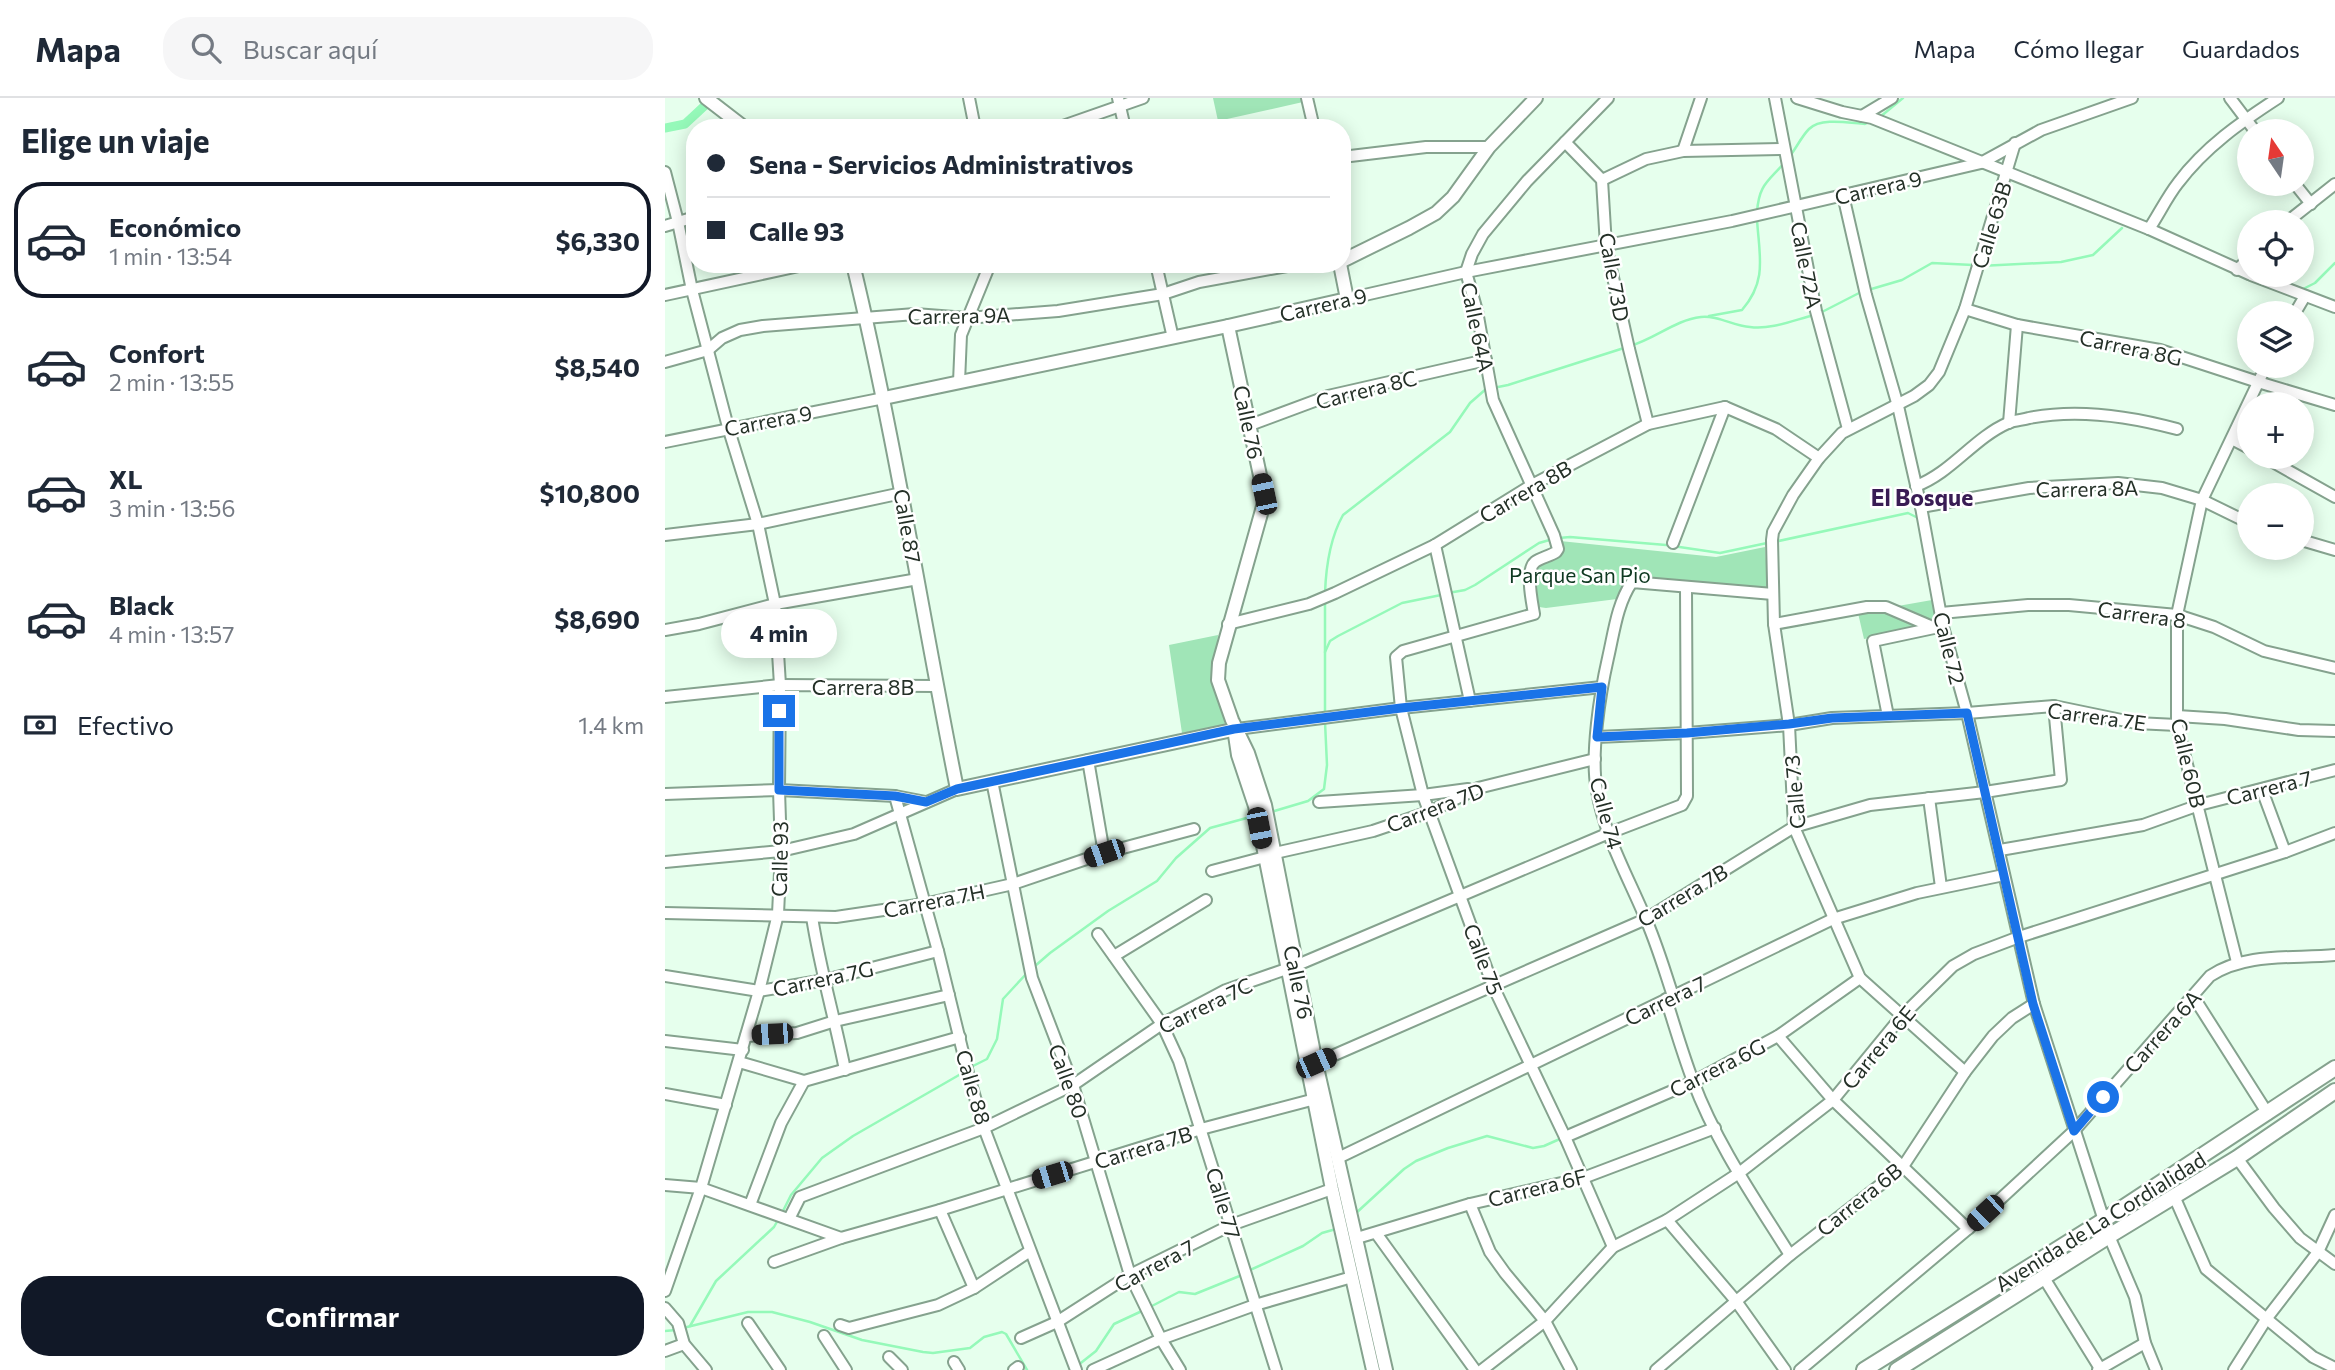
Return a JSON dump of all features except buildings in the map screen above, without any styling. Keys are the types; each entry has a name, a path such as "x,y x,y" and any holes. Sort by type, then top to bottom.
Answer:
{"main road":[{"name":"Avenida de La Cordialidad","path":"1864,1370 2104,1220 2335,1068"},
{"name":"Avenida de La Cordialidad","path":"1896,1370 2237,1158 2335,1091"}],"street":[{"path":"706,98 733,119"},
{"path":"969,98 973,119"},
{"path":"1078,119 1119,102 1143,98"},
{"path":"1307,98 1312,119"},
{"path":"1351,257 1436,213 1453,197 1489,147 1536,98"},
{"name":"Calle 64A","path":"1455,637 1534,614 1531,566 1555,543 1493,400 1467,272 1472,254 1483,234 1527,181 1608,98"},
{"path":"1683,151 1701,98"},
{"name":"Calle 72A","path":"1775,98 1817,315 1845,431"},
{"path":"1862,116 1892,98"},
{"path":"2015,144 2073,118 2132,98"},
{"path":"2230,98 2246,119 2278,98"},
{"path":"1803,99 1862,116 2007,172 2149,229 2237,270"},
{"path":"2149,229 2178,182 2210,148 2237,126"},
{"path":"1565,142 1602,180 1646,159 1683,151 1786,156"},
{"name":"Carrera 9","path":"665,442 1173,338 1467,272 1758,215 1981,163 2015,144"},
{"name":"Calle 63B","path":"1898,406 1936,377 1965,309 2015,144"},
{"path":"1351,156 1426,147 1489,147"},
{"name":"Calle 93","path":"665,172 686,261"},
{"name":"Calle 73D","path":"1602,180 1606,246 1648,424"},
{"path":"2303,210 2335,184"},
{"name":"Calle 72","path":"1843,195 1865,291 1898,406 1921,507 1941,613 1939,627 1967,713 2033,1004 2109,1236 2135,1297 2145,1343 2156,1370"},
{"path":"2305,196 2311,204"},
{"path":"665,226 686,220"},
{"name":"Calle 93","path":"665,1291 701,1188 759,991 778,914 781,851 780,685 775,604 758,524 728,427 688,273"},
{"path":"665,295 768,273"},
{"name":"Calle 87","path":"855,273 884,398 957,789"},
{"path":"959,382 961,335 986,273"},
{"path":"1158,273 1173,338"},
{"name":"Carrera 9A","path":"665,362 708,350 722,338 740,330 763,326 915,314 967,318 1058,311 1163,294 1199,282 1248,273"},
{"path":"1343,273 1347,299"},
{"path":"2282,287 2335,307"},
{"path":"2302,301 2305,296"},
{"name":"Carrera 8G","path":"1965,309 2017,325 2160,349 2335,405"},
{"path":"2009,423 2017,325"},
{"name":"Calle 76","path":"1228,326 1264,502 1228,624 1218,680 1234,726 1238,755 1260,806 1319,1098 1338,1157 1386,1370"},
{"name":"Carrera 8C","path":"1249,425 1328,396 1486,360"},
{"name":"Calle 60B","path":"2237,962 2177,721 2177,615 2202,500 2259,378"},
{"path":"1845,431 1898,406"},
{"path":"1673,544 1725,407 1776,429 1819,458"},
{"name":"Carrera 8B","path":"1228,624 1309,604 1335,593 1435,545 1532,485 1648,424 1725,407"},
{"path":"1916,486 1940,474 1975,445 2009,423 2069,413 2147,421 2177,429"},
{"name":"Calle 73","path":"1845,431 1819,458 1793,495 1773,532 1774,624 1789,724 1794,827 1860,978 1965,1072"},
{"path":"2232,439 2237,442"},
{"path":"2285,469 2335,497"},
{"name":"Carrera 8A","path":"1921,507 2029,488 2118,483 2162,488 2202,500 2237,517"},
{"path":"665,535 758,524 902,492"},
{"path":"2314,544 2335,550"},
{"path":"1435,545 1470,701"},
{"path":"665,630 775,604 918,579"},
{"name":"Calle 74","path":"1686,588 1634,581 1630,583 1621,604 1602,687 1595,759 1596,790 1609,833 1646,919 1693,1082 1739,1173 1790,1255"},
{"path":"1687,733 1686,588 1773,594"},
{"name":"Carrera 8","path":"1941,613 2028,605 2069,605 2177,615 2214,627 2264,651 2335,668"},
{"path":"1774,624 1867,607 1886,607 1939,627"},
{"path":"1888,716 1873,641 1939,627"},
{"name":"Calle 75","path":"1455,637 1403,651 1396,657 1401,708 1423,795 1493,986 1565,1137 1613,1247"},
{"name":"Carrera 8B","path":"665,697 780,685 936,686"},
{"path":"665,862 781,851 854,834 957,789 1234,726 1602,687"},
{"name":"Carrera 7E","path":"1597,737 1687,733 1832,718 1967,713 2055,706 2136,723 2225,719 2299,730 2335,731"},
{"name":"Carrera 7B","path":"1316,1063 1646,919 1794,827 1870,805 2061,780 2055,706"},
{"name":"Carrera 7C","path":"780,1216 800,1197 984,1128 1073,1085 1162,1024 1226,990 1291,968 1609,833 1682,805 1686,796 1687,733"},
{"name":"Carrera 7D","path":"1212,871 1373,831 1429,812 1478,788 1595,759"},
{"path":"1088,760 1104,853"},
{"name":"Carrera 7","path":"2000,850 2143,825 2199,805 2335,770"},
{"name":"Calle 80","path":"992,781 1032,978 1073,1085 1130,1275 1161,1339 1180,1370"},
{"path":"1319,802 1423,795 1478,788"},
{"path":"665,794 779,790 895,796 926,802"},
{"path":"2262,790 2285,852"},
{"name":"Calle 88","path":"895,796 984,1128 1076,1370"},
{"path":"1929,799 1941,887"},
{"name":"Carrera 7H","path":"665,913 836,917 924,904 1013,884 1104,853 1194,829"},
{"name":"Carrera 6E","path":"1482,1370 1545,1321 1613,1247 1668,1220 1739,1173 1833,1101 1901,1017 1953,966 1974,954 2019,937 2335,834"},
{"name":"Carrera 7","path":"1338,1157 1833,919 1941,887 2004,875"},
{"path":"1114,956 1206,900"},
{"path":"812,917 817,952 845,1070"},
{"name":"Calle 77","path":"1098,934 1162,1024 1179,1061 1276,1370"},
{"name":"Carrera 7G","path":"665,976 759,991 825,980 938,951"},
{"name":"Carrera 6A","path":"1800,1370 1968,1229 2074,1131 2210,976 2237,962 2335,955"},
{"name":"Calle 76","path":"1291,968 1316,1063 1332,1189 1373,1370"},
{"name":"Carrera 6G","path":"1565,1137 1693,1082 1778,1035 1860,978"},
{"path":"746,1036 797,1033 835,1021 949,995"},
{"path":"2193,996 2268,1114"},
{"name":"Carrera 6B","path":"1656,1370 1790,1255 1902,1168 1965,1072 1993,1036 2012,1018 2033,1004"},
{"path":"1778,1035 1833,1101 1968,1229"},
{"path":"739,1062 804,1081 960,1037"},
{"path":"665,1041 743,1050"},
{"path":"750,1205 782,1123 804,1081"},
{"path":"665,1094 726,1105"},
{"name":"Carrera 7B","path":"774,1262 841,1238 1201,1129 1319,1098"},
{"name":"Carrera 6F","path":"1357,1238 1469,1204 1583,1178 1714,1128"},
{"path":"2237,1158 2300,1238 2335,1264"},
{"path":"665,1185 701,1188 841,1238"},
{"name":"Carrera 7","path":"1021,1338 1057,1322 1130,1275 1231,1225 1332,1189"},
{"path":"2173,1196 2206,1269 2313,1357 2335,1368"},
{"path":"1469,1204 1490,1252 1545,1321 1571,1370"},
{"path":"940,1210 974,1289"},
{"path":"2234,1370 2267,1318 2318,1252 2335,1215"},
{"path":"1668,1220 1735,1301 1785,1370"},
{"path":"1376,1233 1475,1370"},
{"path":"840,1325 849,1328 937,1305 974,1289 1030,1251"},
{"path":"1093,1370 1161,1339 1255,1305 1352,1277"},
{"path":"2044,1278 2099,1369 2145,1343"},
{"path":"665,1308 678,1323 683,1340 706,1370"},
{"path":"748,1323 780,1370"},
{"path":"824,1336 846,1370"},
{"path":"665,1350 683,1340"},
{"path":"889,1357 902,1370"}],"green space":[{"path":"1213,98 1301,98 1303,102 1227,119 1218,119"},
{"name":"Parque San Pio","path":"1560,541 1716,557 1765,547 1768,589 1685,586 1628,578 1617,599 1539,607 1534,569"},
{"path":"1932,600 1938,625 1864,639 1858,613"},
{"path":"1218,635 1216,662 1225,725 1182,733 1169,645"}],"waterway":[{"path":"690,119 713,98"},
{"path":"1880,117 1903,98"},
{"path":"1789,157 1814,125 1835,122 1865,124 1871,121"},
{"path":"665,128 686,123"},
{"path":"1757,212 1762,189 1785,162"},
{"path":"1709,316 1742,310 1756,288 1760,267 1757,219"},
{"path":"1980,266 2061,262 2093,255 2122,228"},
{"path":"1868,290 1902,280 1932,263 1973,265"},
{"path":"2303,289 2315,283 2335,263"},
{"path":"1820,313 1861,292"},
{"path":"1630,346 1682,322 1701,317 1758,328 1814,315"},
{"path":"1493,388 1624,348"},
{"path":"1325,593 1329,552 1343,515 1450,432 1470,403 1486,389"},
{"path":"1774,542 1908,513 1920,519"},
{"path":"1559,538 1666,545 1720,553 1767,543"},
{"path":"1448,593 1475,585 1539,543 1553,539"},
{"path":"1325,652 1330,641 1402,603 1441,595"},
{"path":"1325,600 1325,715"},
{"path":"1271,812 1308,801 1324,789 1327,765 1325,722"},
{"path":"1035,966 1108,911 1157,881 1176,858 1210,828 1254,816"},
{"path":"971,1067 987,1059 997,1039 1003,999 1027,973"},
{"path":"781,1215 791,1195 822,1158 853,1136 966,1071"},
{"path":"1355,1214 1404,1169 1448,1148 1487,1136 1533,1148 1562,1138"},
{"path":"690,1326 716,1281 774,1227 778,1220"},
{"path":"1248,1271 1303,1246 1322,1233 1336,1229"},
{"path":"1148,1308 1179,1292 1195,1294 1242,1275"},
{"path":"1077,1366 1096,1351 1114,1324 1142,1311"},
{"path":"683,1328 748,1312 772,1312 862,1340 933,1353 970,1348 984,1337 1002,1332 1006,1334 1027,1370"},
{"path":"665,1331 676,1330"}],"district":[{"name":"El Bosque","path":"1922,497"}],"route":[{"path":"779,711 779,790 895,796 926,802 957,789 1234,729 1602,687 1597,737 1687,733 1832,718 1967,713 2033,1004 2074,1131 2103,1097"}]}
